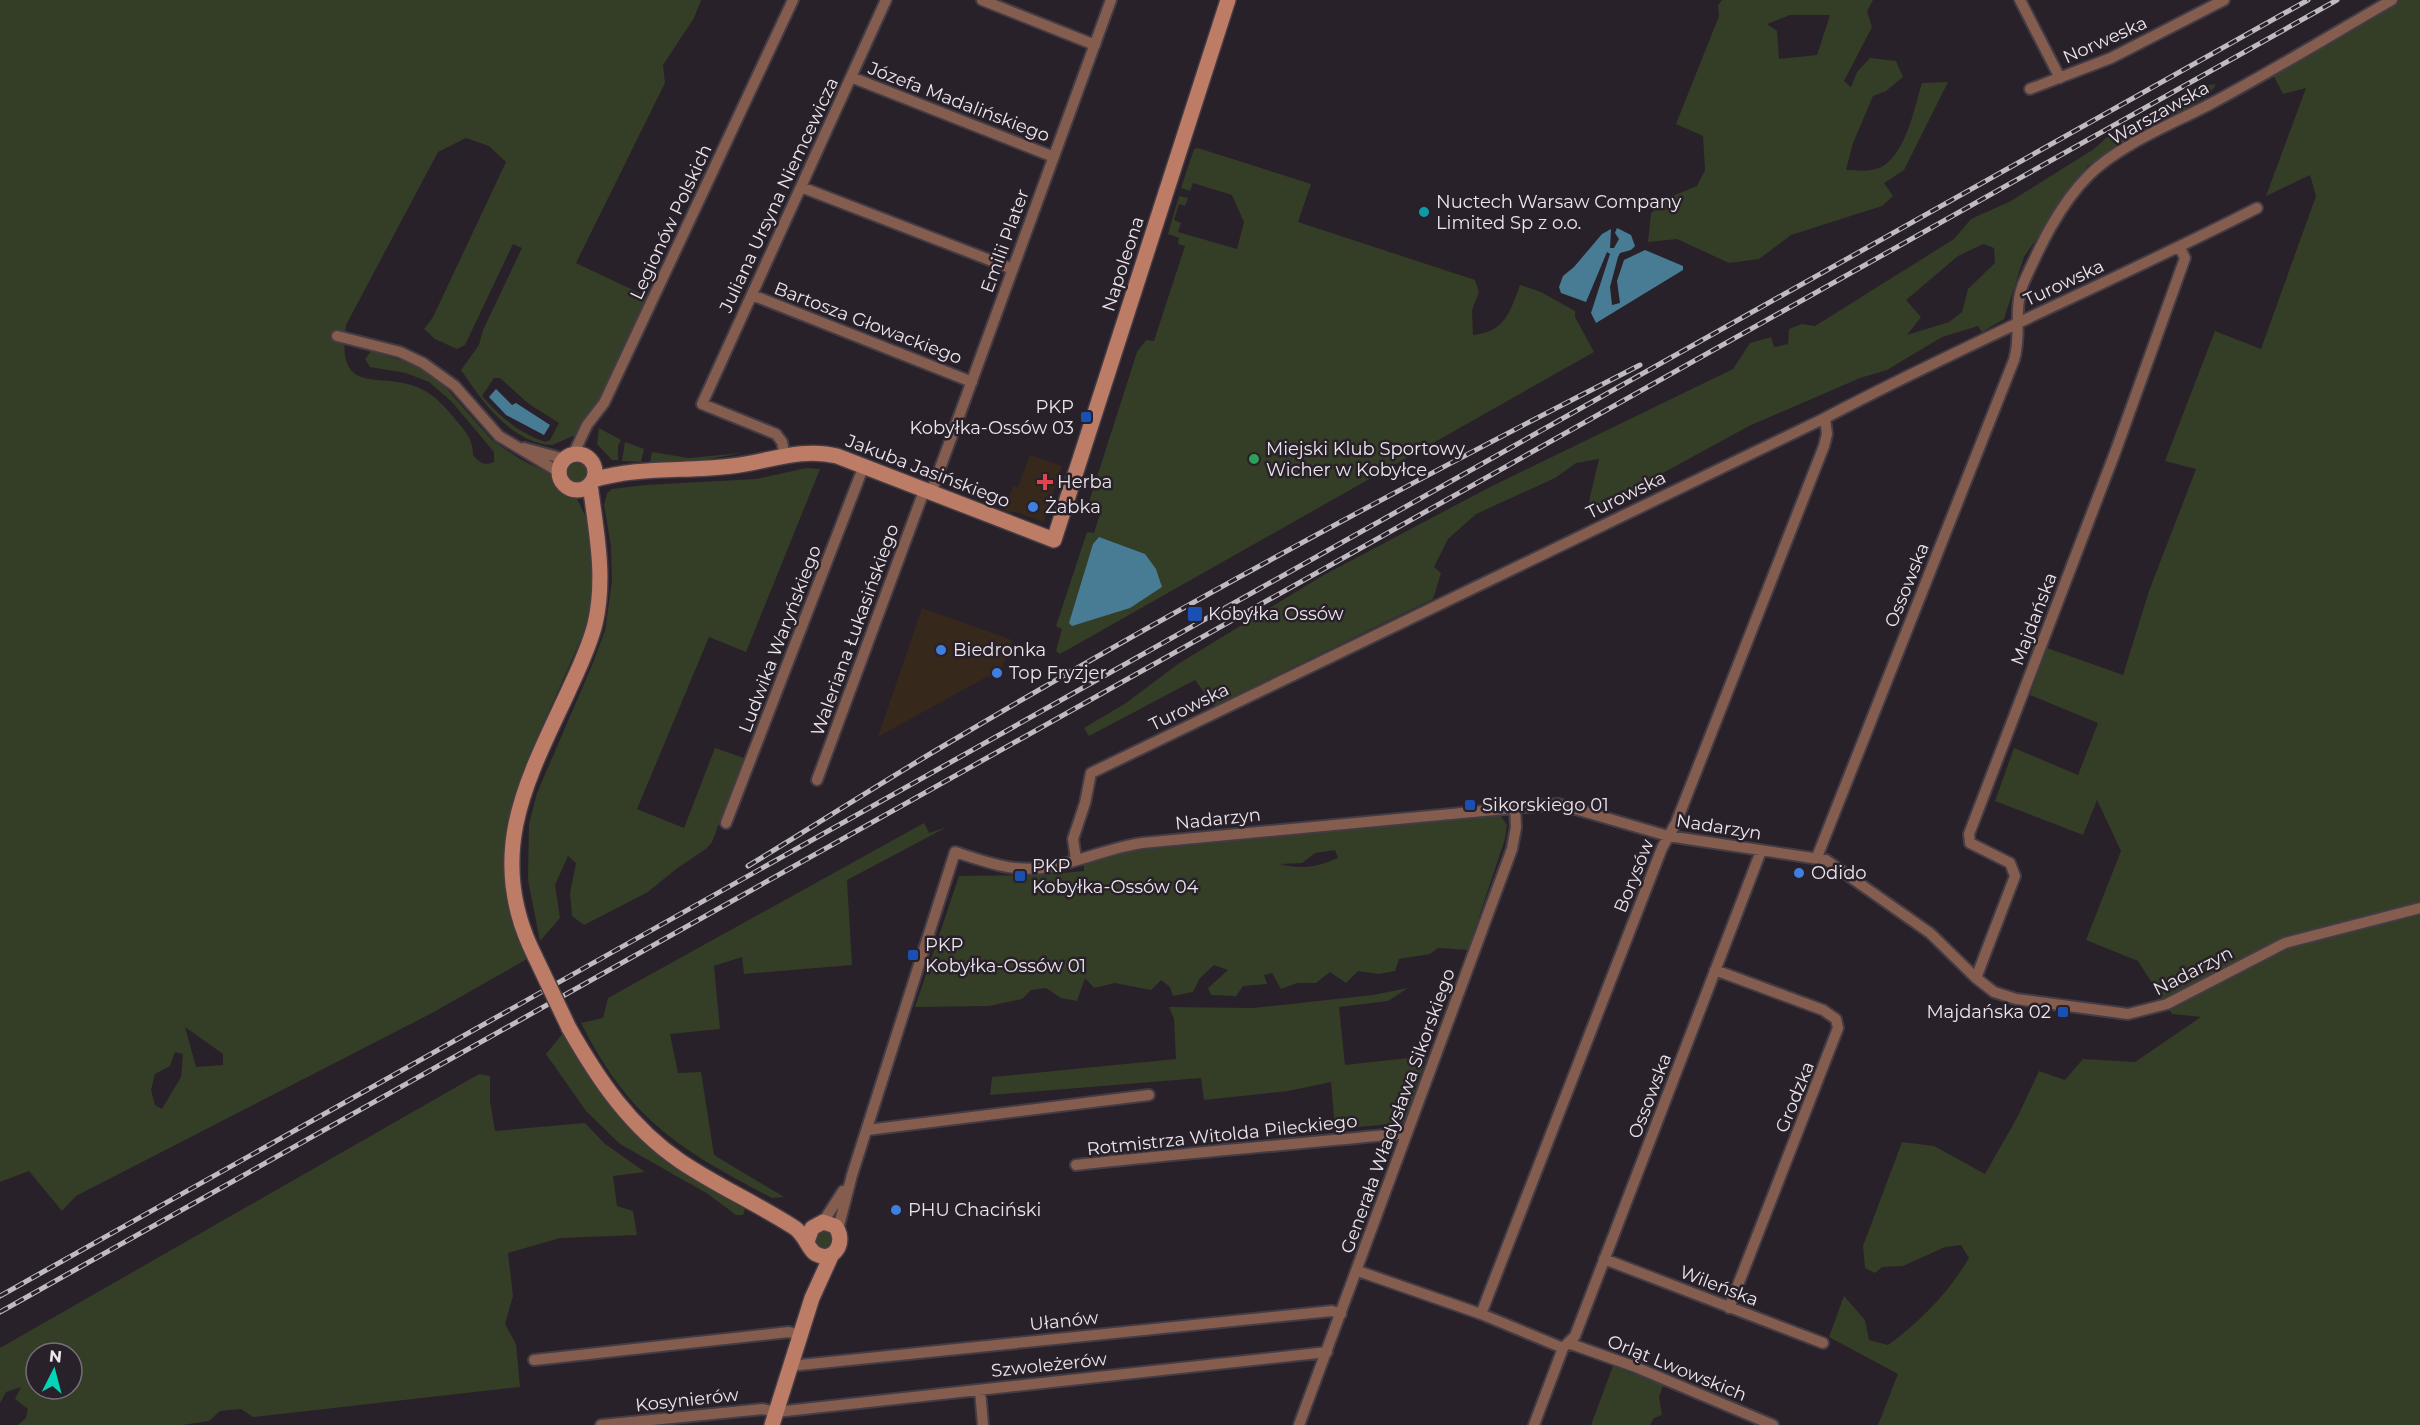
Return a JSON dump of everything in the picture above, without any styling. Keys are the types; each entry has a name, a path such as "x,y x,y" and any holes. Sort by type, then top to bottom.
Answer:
{"street":[{"name":"Legionów Polskich","path":"566,462 587,425 604,403 793,0"},
{"name":"Juliana Ursyna Niemcewicza","path":"785,456 782,442 776,434 702,404 886,0"},
{"path":"982,0 1095,45"},
{"name":"Emilii Plater","path":"928,492 972,382 1111,0"},
{"name":"Napoleona","path":"1054,540 1228,0"},
{"path":"2020,0 2061,78"},
{"name":"Norweska","path":"2030,89 2111,58 2224,0"},
{"name":"Warszawska","path":"2017,322 2017,310 2023,285 2050,228 2071,196 2094,170 2121,151 2217,100 2392,0"},
{"name":"Józefa Madalińskiego","path":"851,77 1054,157"},
{"path":"801,187 1013,269"},
{"name":"Turowska","path":"1076,859 1073,839 1085,803 1091,773 1825,418 1923,366 2180,248 2257,208"},
{"name":"Majdańska","path":"1976,978 2015,876 2010,863 1970,843 1969,834 2116,450 2185,258 2180,248"},
{"name":"Bartosza Głowackiego","path":"752,295 972,382"},
{"name":"Ossowska","path":"1817,857 2014,360 2018,348 2017,322"},
{"path":"337,336 400,352 436,370 455,386 489,428 512,445 566,462 588,458 601,578 595,623 583,658 524,789 515,820 512,877 519,917 530,946 570,1028 607,1090 637,1125 678,1160 757,1203 808,1239 815,1253 823,1256 831,1254"},
{"name":"Borysów","path":"1481,1314 1824,446 1827,434 1825,418"},
{"name":"Jakuba Jasińskiego","path":"589,480 638,471 724,467 819,452 1054,540"},
{"path":"566,462 564,485 589,480"},
{"name":"Ludwika Waryńskiego","path":"726,823 863,468"},
{"name":"Waleriana Łukasińskiego","path":"817,780 928,492"},
{"name":"Nadarzyn","path":"867,1130 955,852 1003,866 1043,868 1111,848 1142,843 1515,806 1558,804 1668,836 1761,851 1817,857 1837,865 1930,933 1976,978 1994,992 2016,999 2128,1014 2167,1004 2285,943 2420,908"},
{"name":"Generała Władysława Sikorskiego","path":"1299,1425 1358,1271 1512,849 1516,827 1515,806"},
{"name":"Ossowska","path":"1534,1425 1566,1345 1575,1336 1761,851"},
{"name":"Grodzka","path":"1715,970 1823,1010 1836,1019 1838,1028 1729,1308"},
{"path":"774,1418 812,1298 831,1254 840,1245 838,1229 867,1130 1149,1095"},
{"name":"Rotmistrza Witolda Pileckiego","path":"1076,1165 1237,1147 1407,1133"},
{"path":"808,1239 852,1175"},
{"path":"757,1203 838,1229"},
{"path":"812,1298 815,1253"},
{"name":"Wileńska","path":"1604,1259 1823,1343"},
{"name":"Orląt Lwowskich","path":"1358,1271 1566,1345 1633,1366 1772,1425"},
{"name":"Ułanów","path":"790,1366 1332,1311 1341,1314"},
{"path":"534,1360 789,1332 800,1335"},
{"name":"Szwoleżerów","path":"774,1418 980,1390 1327,1352"},
{"path":"980,1390 983,1425"},
{"name":"Kosynierów","path":"601,1425 763,1409 774,1418"}],"shaded area":[{"path":"1030,455 1062,466 1044,522 1015,512 1003,513 1013,486 1018,487"},
{"path":"922,608 1012,640 998,680 988,676 878,737"}],"green space":[{"path":"0,0 701,0 694,18 663,65 665,83 576,263 650,298 603,398 580,433 552,445 523,437 488,407 461,370 479,345 483,330 522,248 513,244 465,345 457,349 435,339 424,329 433,317 506,162 489,146 466,138 438,152 346,325 344,349 347,364 354,373 364,378 406,384 421,389 436,398 466,432 473,455 485,464 494,462 494,452 452,402 429,382 406,373 370,367 365,359 371,351 410,363 439,380 492,440 520,459 552,475 560,488 576,497 589,523 595,568 589,621 523,770 506,833 505,887 512,919 527,959 432,1013 76,1196 62,1211 29,1171 0,1182","holes":["494,378 500,378 529,404 559,423 550,440 545,442 518,429 489,404 482,396","185,1027 223,1054 223,1065 196,1067","175,1052 183,1054 181,1077 162,1109 155,1105 151,1090 155,1074 170,1066"]},
{"path":"1722,0 1873,0 1867,11 1872,27 1844,81 1851,87 1857,72 1870,58 1896,61 1903,77 1886,91 1873,96 1853,143 1846,170 1872,170 1886,164 1894,156 1905,137 1922,83 1948,82 1904,170 1884,183 1893,196 1882,206 1791,235 1759,259 1729,263 1677,239 1648,242 1651,213 1668,198 1697,186 1705,170 1703,136 1676,124 1719,16 1718,5","holes":["1790,15 1830,15 1817,55 1779,59 1777,31 1767,24"]},
{"path":"2381,0 2420,0 2420,1425 1878,1425 1898,1374 1829,1337 1844,1296 1865,1320 1869,1340 1888,1345 1933,1306 1969,1258 1961,1245 1945,1247 1903,1266 1882,1267 1875,1273 1865,1268 1863,1246 1902,1142 1934,1146 1985,1174 2018,1116 2039,1071 2065,1080 2083,1059 2135,1062 2201,1017 2172,1014 2138,961 2086,940 2121,851 2097,800 2083,835 1995,801 2014,748 2078,775 2098,723 2030,695 2047,648 2123,675 2149,591 2196,469 2165,461 2215,331 2261,349 2316,196 2310,175 2266,196 2306,88 2283,94 2268,65"},
{"path":"2216,84 2209,95 2087,166 2024,257 2004,319 1982,332 1978,326 1942,337 1887,370 1860,378 1749,426 1597,509 1589,501 1599,459 1576,463 1555,478 1476,514 1448,539 1434,567 1441,573 1433,599 1214,706 1195,680 1089,736 1084,728 1126,703 1178,664 1322,576 1490,487 1733,369 1750,343 1771,337 1774,347 1788,344 1789,329 1802,324 1815,326 1954,239 1971,219 2011,201 2094,149 2106,138 2198,87","holes":["1983,244 1994,248 1995,263 1968,289 1962,312 1949,322 1907,335 1921,317 1906,300 1958,256"]},
{"name":"Miejski Klub Sportowy Wicher w Kobyłce","path":"1198,148 1311,184 1298,222 1475,280 1479,292 1472,310 1473,335 1492,330 1505,319 1520,285 1541,292 1575,311 1575,317 1594,352 1060,654 1056,651 1062,629 1056,626 1087,532 1094,533 1102,507 1089,502 1137,352 1146,340 1154,341 1185,246 1178,244 1179,238 1168,234 1179,196 1188,198 1185,206 1179,204 1174,220 1181,223 1178,232 1237,249 1244,222 1232,195 1193,183 1190,191 1181,188 1194,149"},
{"path":"599,428 621,440 618,446 618,460 612,460 597,444"},
{"path":"625,442 644,449 641,462 622,461"},
{"path":"652,452 689,458 742,453 703,460 650,462"},
{"path":"577,462 585,465 588,473 585,481 577,484 569,481 566,473 569,465"},
{"path":"806,468 820,469 746,652 709,637 637,809 684,828 715,748 744,758 712,842 706,849 676,869 648,892 584,925 572,916 570,893 576,863 568,856 555,885 560,918 540,941 528,880 529,824 537,793 605,630 612,581 611,546 604,505 607,493 612,489 645,485 756,479"},
{"path":"1500,815 1507,825 1505,839 1468,950 1438,948 1430,954 1399,959 1395,971 1379,974 1358,971 1346,983 1330,972 1316,983 1297,983 1281,989 1272,973 1264,975 1267,984 1243,986 1236,996 1211,995 1208,988 1228,970 1214,965 1200,978 1193,992 1173,996 1170,987 1161,980 1151,990 1115,983 1094,988 1085,978 1077,1001 1061,998 1046,988 1031,990 1022,999 989,1006 915,1007 959,876 1042,875 1084,871 1084,863 1120,852","holes":["1335,850 1338,858 1309,867 1280,864 1302,863 1315,853"]},
{"path":"924,823 929,833 947,827 847,880 852,965 744,974 742,957 714,966 720,1029 670,1034 678,1073 701,1072 714,1155 784,1197 772,1198 684,1147 638,1108 599,1056 581,1023 603,1018 608,998"},
{"path":"1408,988 1388,1001 1339,1007 1345,1065 1427,1056 1404,1123 1335,1129 1331,1082 1288,1091 1204,1100 1201,1078 990,1095 992,1077 1176,1059 1174,1019 1169,1007 1253,1008 1373,995"},
{"path":"564,1032 593,1080 619,1115 746,1205 743,1215 736,1215 708,1194 620,1144 586,1111 546,1054"},
{"path":"479,1074 490,1076 490,1101 495,1131 585,1123 605,1144 645,1172 613,1176 617,1206 633,1211 637,1235 560,1238 508,1253 513,1296 505,1324 516,1344 520,1387 253,1417 241,1409 220,1411 209,1421 182,1425 18,1425 26,1418 28,1409 15,1399 21,1387 6,1392 0,1403 0,1348"},
{"path":"824,1229 831,1232 834,1239 831,1246 824,1249 817,1246 814,1239 817,1232"},
{"path":"1613,1366 1663,1385 1659,1397 1662,1415 1654,1418 1650,1425 1591,1425"}],"water":[{"path":"1617,228 1631,235 1635,246 1631,250 1620,253 1618,257 1610,287 1612,305 1620,303 1617,281 1624,260 1645,250 1683,266 1683,270 1596,323 1591,313 1610,254 1607,252 1586,302 1561,293 1559,287 1563,276 1574,267 1602,234 1611,229 1610,248 1614,248 1619,239 1615,233"},
{"path":"496,389 512,405 516,403 550,425 544,435 506,415 489,397"},
{"path":"1099,537 1145,554 1156,569 1162,587 1130,608 1072,626 1069,623 1093,544"}],"railway":[{"path":"0,1296 2308,0"},
{"path":"0,1312 2337,0"},
{"path":"748,866 920,760 1203,597 1377,502 1640,365"}],"place":[{"name":"Nuctech Warsaw Company Limited Sp z o.o.","path":"1424,212"},
{"name":"PKP Kobyłka-Ossów 03","path":"1086,417"},
{"name":"Miejski Klub Sportowy Wicher w Kobyłce","path":"1254,459"},
{"name":"Herba","path":"1045,482"},
{"name":"Żabka","path":"1033,507"},
{"name":"Kobyłka Ossów","path":"1195,614"},
{"name":"Biedronka","path":"941,650"},
{"name":"Top Fryzjer","path":"997,673"},
{"name":"Sikorskiego 01","path":"1470,805"},
{"name":"Odido","path":"1799,873"},
{"name":"PKP Kobyłka-Ossów 04","path":"1020,876"},
{"name":"PKP Kobyłka-Ossów 01","path":"913,955"},
{"name":"Majdańska 02","path":"2063,1012"},
{"name":"PHU Chaciński","path":"896,1210"}]}
